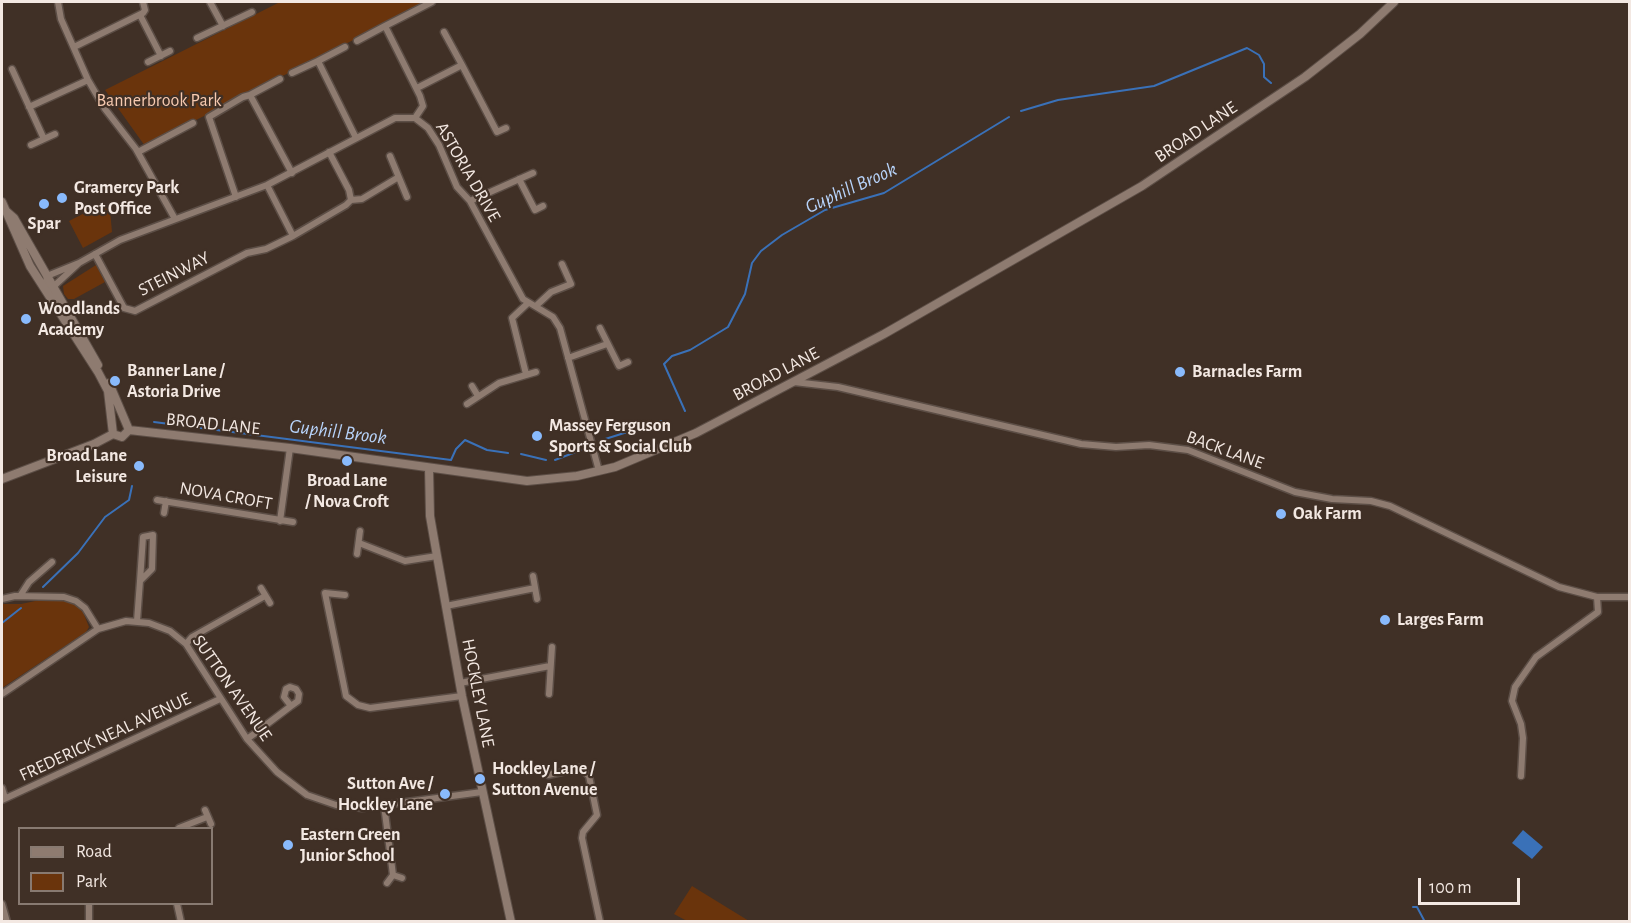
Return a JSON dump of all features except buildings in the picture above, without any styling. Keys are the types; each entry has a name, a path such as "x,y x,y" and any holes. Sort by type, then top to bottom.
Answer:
{"street":[{"path":"57,2 61,19 88,80 105,109 138,152 175,219"},
{"path":"74,47 140,15 146,10 143,2"},
{"path":"210,2 223,26"},
{"path":"357,41 432,2"},
{"name":"BROAD LANE","path":"129,430 290,448 527,481 568,478 599,471 668,447 794,382 884,334 1142,186 1305,77 1360,34 1394,2"},
{"path":"197,38 252,12"},
{"path":"140,15 161,56"},
{"path":"385,26 417,88 423,106 415,118"},
{"path":"444,32 497,132"},
{"path":"292,73 345,47"},
{"path":"148,62 170,51"},
{"path":"318,61 356,138"},
{"path":"417,88 462,65"},
{"path":"12,69 44,139"},
{"path":"29,107 88,80"},
{"path":"236,197 209,117 280,80"},
{"path":"250,95 292,173"},
{"name":"ASTORIA DRIVE","path":"47,276 80,263 120,240 267,185 394,118 415,118 428,128 457,187 470,201 519,293 528,303"},
{"path":"138,152 193,123"},
{"path":"489,137 506,128"},
{"path":"31,145 55,134"},
{"path":"329,152 349,190 351,200"},
{"path":"390,156 407,197"},
{"path":"470,201 533,172"},
{"name":"STEINWAY","path":"95,254 124,308 132,311 247,253 266,249 293,236 340,210 351,200 362,199 397,177"},
{"path":"519,179 535,210"},
{"path":"267,185 293,236"},
{"path":"2,202 26,257 50,289 114,393 124,420"},
{"path":"526,214 543,206"},
{"path":"2,479 94,444 112,430 118,418 129,424 129,430 122,437 112,430 108,391 61,315 47,276 14,218 6,211"},
{"name":"ASTORIA DRIVE","path":"50,289 80,263"},
{"path":"562,264 575,291"},
{"path":"537,305 551,292 571,284"},
{"path":"526,374 512,318 528,303 537,305 557,322 599,471"},
{"path":"600,328 619,366 628,362"},
{"path":"568,358 607,344"},
{"path":"468,404 499,383 536,372"},
{"name":"BACK LANE","path":"794,382 838,387 1081,444 1116,447 1149,445 1188,450 1295,492 1371,501 1390,506 1541,580 1597,597 1629,597"},
{"path":"472,386 478,396"},
{"name":"NOVA CROFT","path":"280,520 290,448"},
{"name":"HOCKLEY LANE","path":"429,468 430,516 462,696 511,921"},
{"name":"NOVA CROFT","path":"157,500 293,522"},
{"name":"NOVA CROFT","path":"164,513 166,501"},
{"path":"357,554 360,531"},
{"path":"137,621 143,537 153,535 152,569 140,581"},
{"path":"358,543 405,561 437,556"},
{"path":"23,596 29,582 52,562"},
{"path":"533,576 537,599"},
{"path":"261,588 270,603"},
{"path":"446,606 535,588"},
{"path":"345,595 325,593 346,696 358,705 370,708 462,696"},
{"path":"2,599 23,596 64,597 76,601 85,608 98,629"},
{"path":"186,644 192,637 265,596"},
{"path":"1521,776 1523,738 1521,724 1512,701 1515,687 1536,657 1598,612 1597,597"},
{"name":"SUTTON AVENUE","path":"2,694 98,629 117,623 137,621 159,626 186,644 247,739 277,771 307,795 349,807 384,805 482,792"},
{"path":"549,694 552,647"},
{"path":"460,683 550,666"},
{"name":"FREDERICK NEAL AVENUE","path":"3,799 220,699"},
{"path":"247,739 291,706"},
{"path":"548,776 580,768 589,776 597,815 582,832 582,838 600,921"},
{"path":"2,788 3,799"},
{"path":"384,805 393,875 387,883"},
{"path":"205,810 211,824"},
{"path":"182,827 207,817"},
{"path":"393,875 402,878"},
{"path":"2,904 7,921"},
{"path":"89,905 89,921"},
{"path":"178,905 182,921"}],"green space":[{"name":"Bannerbrook Park","path":"280,2 428,2 145,146 105,90"},
{"path":"104,203 110,210 112,232 83,248 69,221"},
{"path":"96,265 105,282 74,299 68,299 64,294 63,286"},
{"path":"45,599 74,604 83,612 89,627 86,632 2,688 2,604 21,604"},
{"path":"692,886 749,921 687,921 674,914"}],"water":[{"path":"1523,830 1543,847 1532,859 1512,843"}],"waterway":[{"path":"1021,111 1058,100 1154,86 1247,48 1259,55 1264,64 1264,77 1271,83"},
{"name":"Guphill Brook","path":"685,411 664,364 672,356 690,350 728,327 745,294 752,263 761,251 782,235 825,210 884,193 1009,117"},
{"name":"Guphill Brook","path":"599,441 662,421"},
{"name":"Guphill Brook","path":"154,422 451,460 456,449 465,440 487,450 508,453"},
{"path":"555,460 581,450"},
{"path":"521,454 546,460"},
{"name":"Guphill Brook","path":"43,587 78,553 105,517 129,500 132,486"},
{"name":"Guphill Brook","path":"2,623 21,608"},
{"path":"1413,907 1417,907 1425,922"}],"place":[{"name":"Gramercy Park Post Office","path":"62,198"},
{"name":"Spar","path":"44,204"},
{"name":"Woodlands Academy","path":"26,319"},
{"name":"Barnacles Farm","path":"1180,372"},
{"name":"Banner Lane / Astoria Drive","path":"115,381"},
{"name":"Massey Ferguson Sports & Social Club","path":"537,436"},
{"name":"Broad Lane / Nova Croft","path":"347,461"},
{"name":"Broad Lane Leisure","path":"139,466"},
{"name":"Oak Farm","path":"1281,514"},
{"name":"Larges Farm","path":"1385,620"},
{"name":"Hockley Lane / Sutton Avenue","path":"480,779"},
{"name":"Sutton Ave / Hockley Lane","path":"445,794"},
{"name":"Eastern Green Junior School","path":"288,845"}]}
